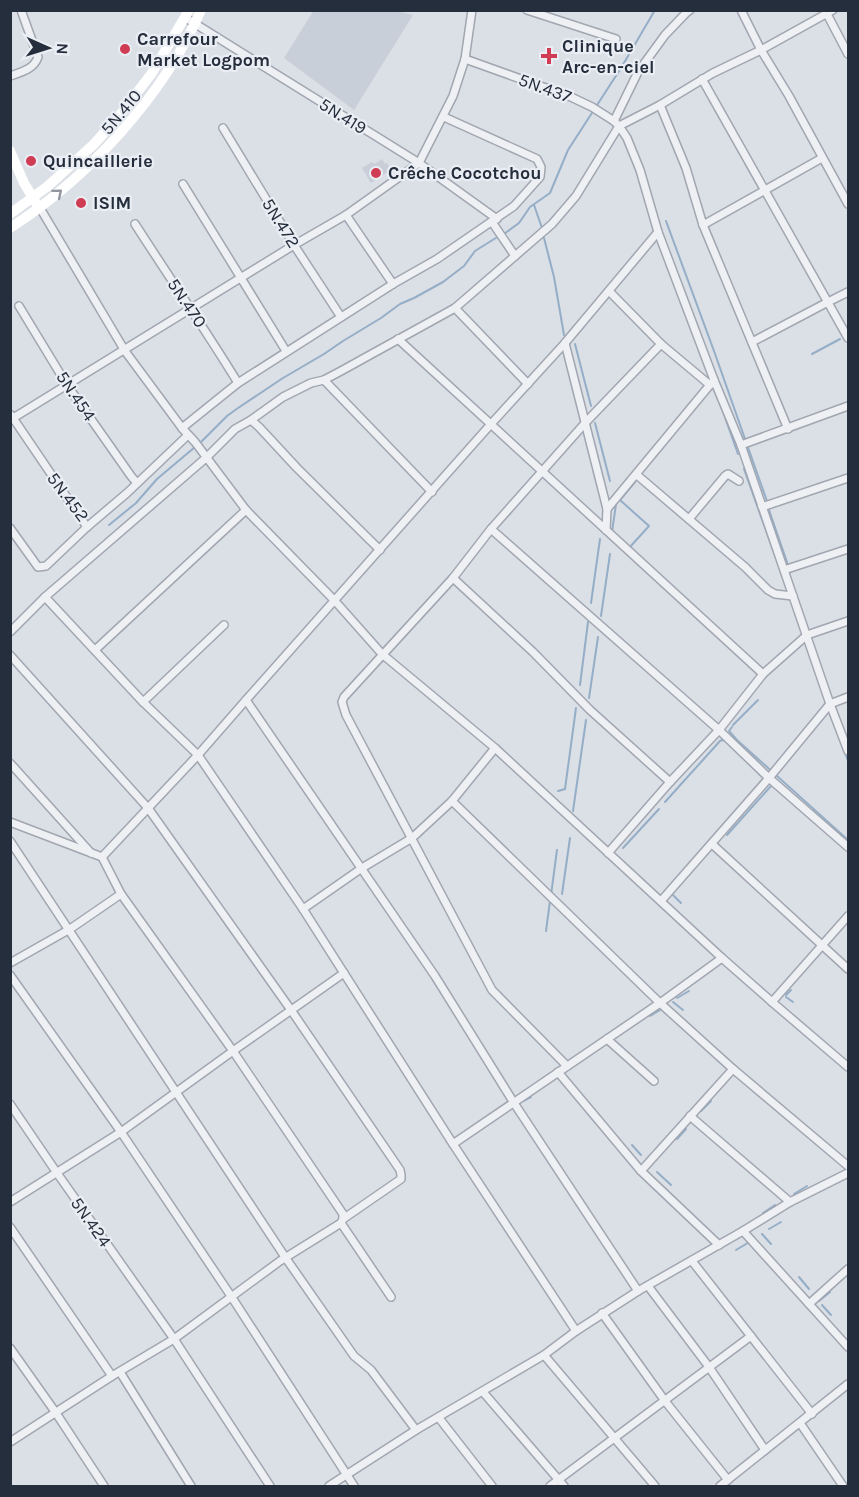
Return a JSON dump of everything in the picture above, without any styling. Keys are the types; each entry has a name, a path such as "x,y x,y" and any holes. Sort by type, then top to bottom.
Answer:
{"main road":[{"path":"10,228 40,208 81,172 127,126 148,100 185,43 190,17 201,10"},
{"name":"5N.410","path":"10,214 33,198 93,145 116,120 152,73 190,17"},
{"path":"10,151 24,183 40,208"}],"street":[{"path":"10,76 31,68 37,63 38,57 21,10"},
{"path":"11,418 346,215 419,164 453,96 465,58 472,10"},
{"path":"527,10 616,39"},
{"path":"10,632 45,597 235,429 283,397 311,383 324,380 455,308 552,224 576,196 617,124 639,72 665,35 690,10"},
{"path":"741,10 761,50 849,204"},
{"path":"617,124 660,105 702,79 830,12 849,54"},
{"name":"5N.419","path":"190,17 419,164 494,220"},
{"name":"5N.437","path":"465,58 571,97 592,107 617,124"},
{"path":"702,79 849,338"},
{"path":"660,105 691,181 703,225 788,429"},
{"path":"182,428 238,383 340,317 437,259 514,206 540,177 541,167 537,159 444,117"},
{"path":"617,124 634,154 658,232 712,382 741,445 830,704 849,751"},
{"name":"5N.472","path":"223,128 340,317"},
{"path":"703,225 822,158"},
{"path":"183,184 286,351"},
{"path":"40,208 125,351 246,510 335,601 382,654 495,748 722,958 849,1067"},
{"path":"346,215 393,284"},
{"path":"494,220 500,236 515,256"},
{"name":"5N.470","path":"135,224 238,383"},
{"path":"102,858 198,755 565,343 658,232"},
{"path":"609,291 661,344 712,382"},
{"path":"752,342 849,292"},
{"name":"5N.454","path":"19,306 67,385 137,483"},
{"path":"455,308 528,384"},
{"path":"398,339 763,674"},
{"path":"565,343 607,509 606,530"},
{"path":"567,1066 492,990 343,709 342,702 382,654 453,578 491,529 586,422 661,344"},
{"path":"324,380 432,492"},
{"path":"607,509 712,382"},
{"path":"741,445 849,406"},
{"name":"5N.452","path":"11,418 87,527 188,435"},
{"path":"251,420 380,550"},
{"path":"637,475 745,567 768,590 775,594 793,596"},
{"path":"689,519 725,476 732,475 739,482"},
{"path":"762,507 849,478"},
{"path":"95,650 246,510"},
{"path":"10,528 38,567 42,567 46,566 87,527"},
{"path":"491,529 849,847"},
{"path":"784,570 849,549"},
{"path":"453,578 533,652 590,710 670,782"},
{"path":"45,597 142,702 198,755 303,909 576,1331"},
{"path":"608,853 718,730 763,674 807,635 849,621"},
{"path":"142,702 224,626"},
{"path":"10,655 148,808 291,1010 400,1170 401,1175 400,1179 342,1221 285,1257 174,1338 10,1442"},
{"path":"661,901 769,778 830,704 849,697"},
{"path":"246,700 435,976 514,1103 638,1291"},
{"path":"303,909 362,868 412,838 452,801 495,748"},
{"path":"10,763 93,854"},
{"path":"452,801 660,1004 733,1069 849,1166"},
{"path":"10,822 102,858 121,894 233,1051 343,1214 342,1221 391,1297"},
{"path":"10,841 285,1257 354,1356 371,1370 416,1430"},
{"path":"712,844 849,969"},
{"path":"10,963 70,929 121,894"},
{"path":"772,1002 849,916"},
{"path":"453,1144 660,1004 722,958"},
{"path":"10,1202 121,1132 344,973"},
{"path":"10,975 121,1132 354,1486"},
{"path":"607,1039 654,1080"},
{"path":"641,1171 733,1069"},
{"path":"558,1072 641,1171 719,1245"},
{"name":"5N.424","path":"10,1104 174,1338 270,1486"},
{"path":"690,1116 790,1202"},
{"path":"329,1486 416,1430 544,1355 602,1313 638,1291 790,1202 849,1173"},
{"path":"10,1227 112,1376"},
{"path":"743,1231 849,1347"},
{"path":"692,1261 812,1414"},
{"path":"809,1304 849,1269"},
{"path":"648,1286 709,1367 765,1450"},
{"path":"602,1313 665,1401 728,1480"},
{"path":"549,1486 615,1439 750,1336"},
{"path":"10,1348 104,1486"},
{"path":"544,1355 655,1486"},
{"path":"120,1372 191,1486"},
{"path":"720,1486 849,1384"},
{"path":"483,1392 564,1486"},
{"path":"439,1418 492,1486"},
{"path":"800,1424 843,1486"}],"shaded area":[{"path":"314,10 396,11 413,15 354,110 284,58"},
{"name":"Crêche Cocotchou","path":"382,159 391,170 371,183 362,168"}],"waterway":[{"path":"504,234 519,223 530,207 550,193 568,150 655,10"},
{"path":"534,205 542,228"},
{"path":"666,221 768,504"},
{"path":"200,443 238,408 400,304 443,282 464,266 475,251 499,236"},
{"path":"544,238 554,277 564,335"},
{"path":"812,354 840,339"},
{"path":"575,344 591,406"},
{"path":"721,406 738,454"},
{"path":"595,423 610,481"},
{"path":"109,525 136,503 157,479 195,447"},
{"path":"744,469 788,592"},
{"path":"629,548 649,526 620,500 635,482"},
{"path":"612,532 616,504"},
{"path":"769,510 788,565"},
{"path":"591,603 600,539"},
{"path":"601,616 610,554"},
{"path":"580,685 588,622"},
{"path":"589,698 598,637"},
{"path":"733,725 758,700"},
{"path":"558,791 565,789 576,708"},
{"path":"573,811 586,720"},
{"path":"732,727 729,731 737,740 848,840"},
{"path":"665,802 720,741 727,741"},
{"path":"845,753 848,761"},
{"path":"727,835 771,786"},
{"path":"623,848 659,809"},
{"path":"562,894 570,838"},
{"path":"551,895 557,850"},
{"path":"673,895 681,903"},
{"path":"546,931 550,901"},
{"path":"786,995 791,990"},
{"path":"677,998 689,991"},
{"path":"786,997 793,1002"},
{"path":"673,1002 683,1010"},
{"path":"650,1016 660,1010"},
{"path":"523,1101 531,1097"},
{"path":"701,1111 711,1101"},
{"path":"697,1117 707,1126"},
{"path":"677,1139 686,1129"},
{"path":"632,1145 641,1155"},
{"path":"657,1172 671,1185"},
{"path":"794,1194 807,1186"},
{"path":"763,1213 775,1205"},
{"path":"769,1229 781,1222"},
{"path":"762,1234 771,1244"},
{"path":"736,1250 751,1241"},
{"path":"799,1277 809,1289"},
{"path":"819,1301 830,1292"},
{"path":"822,1305 831,1315"}],"place":[{"name":"Carrefour Market Logpom","path":"125,49"},
{"name":"Clinique Arc-en-ciel","path":"549,56"},
{"name":"Quincaillerie","path":"31,161"},
{"name":"Crêche Cocotchou","path":"376,173"},
{"name":"ISIM","path":"81,203"}]}
